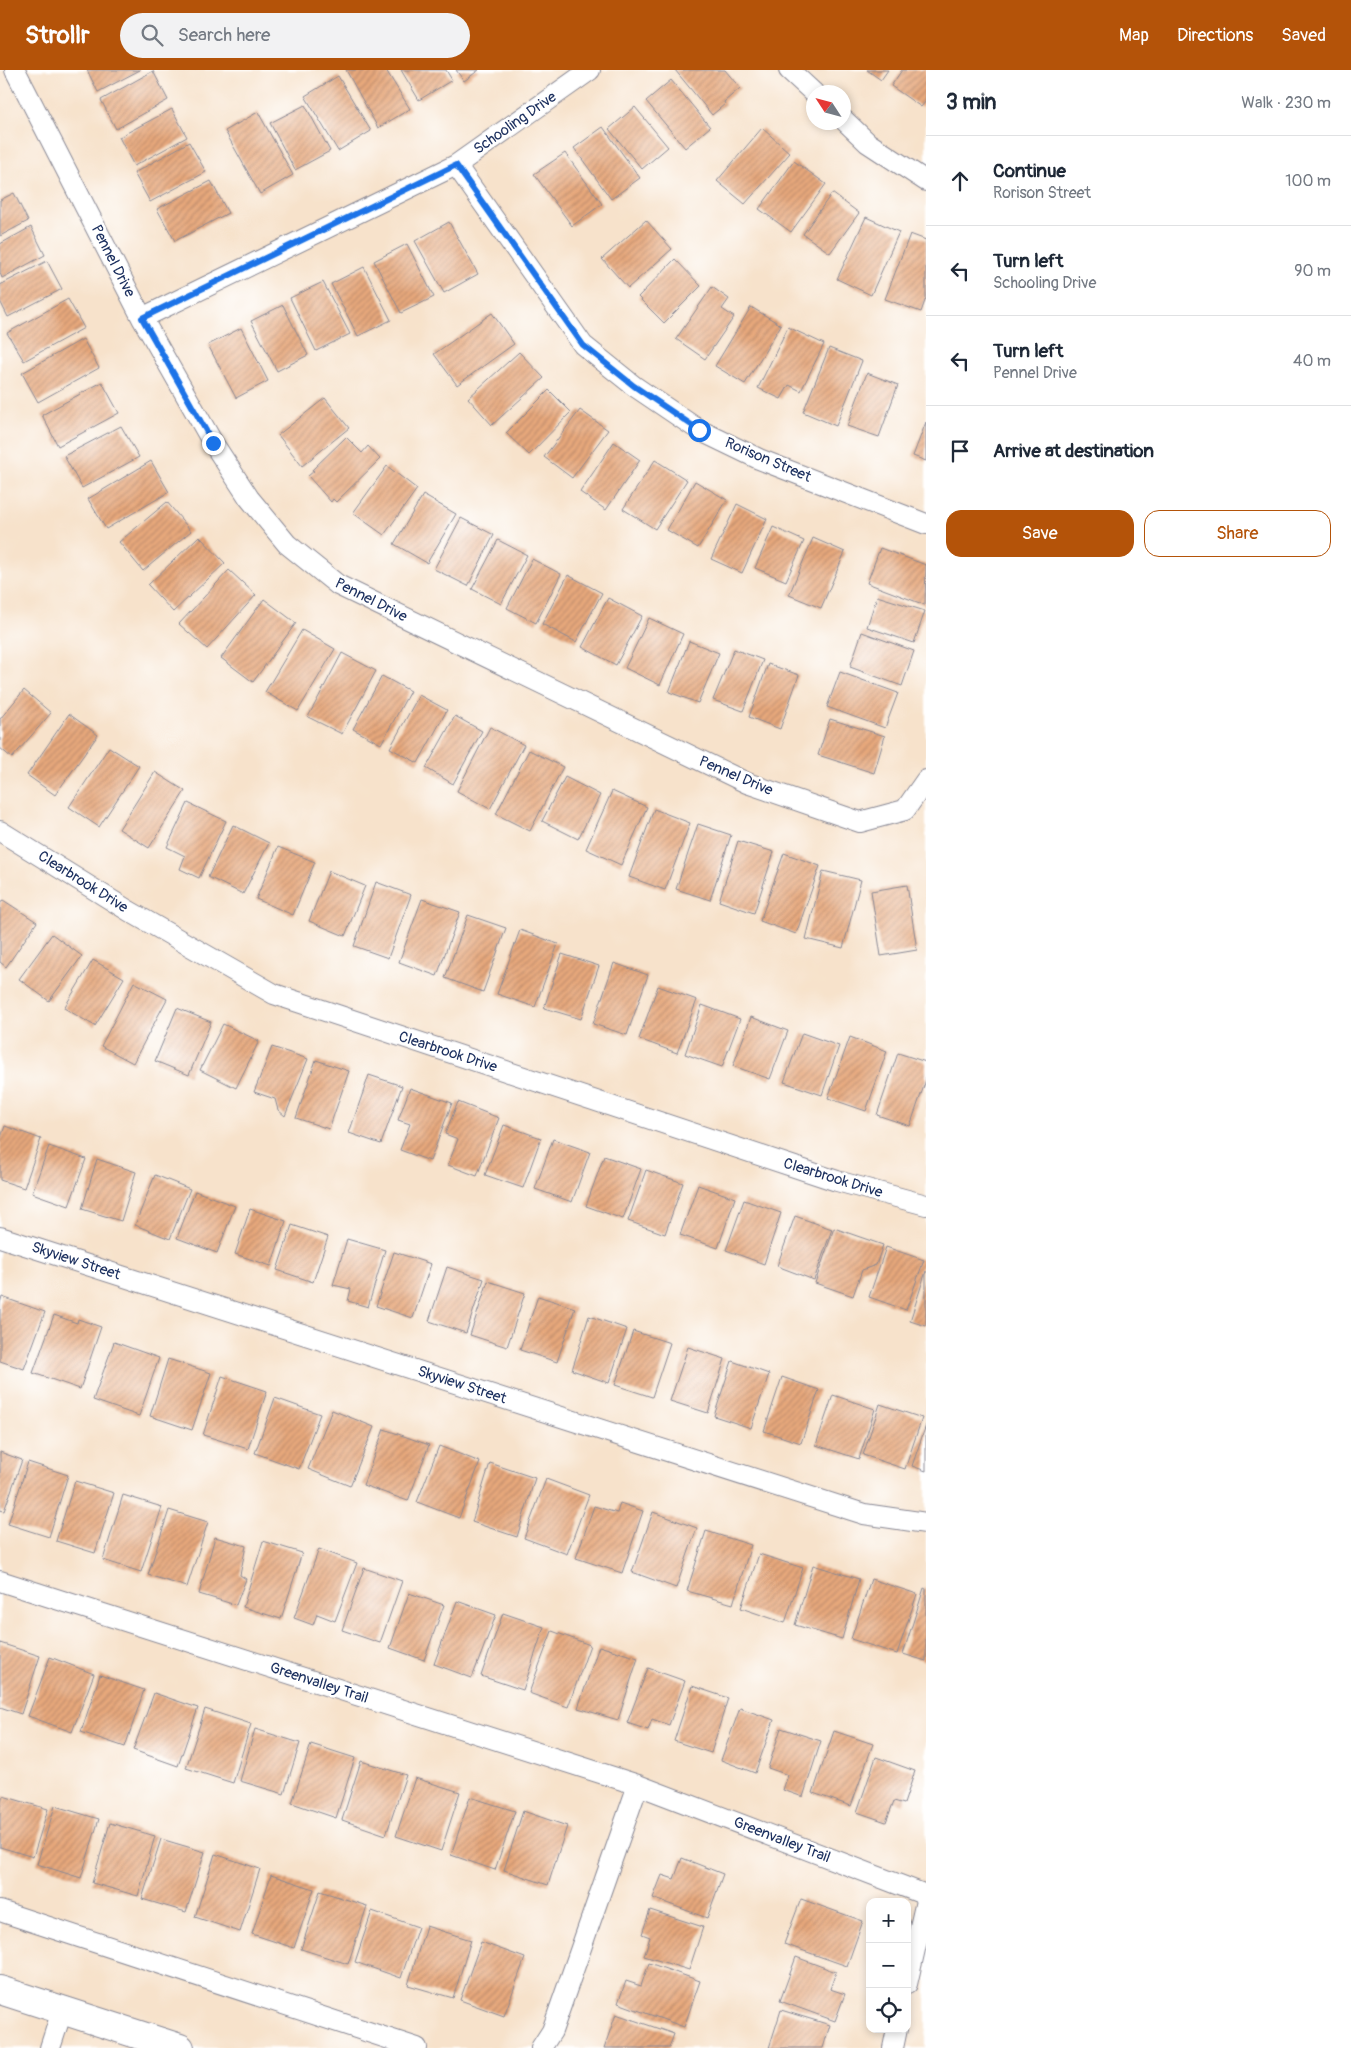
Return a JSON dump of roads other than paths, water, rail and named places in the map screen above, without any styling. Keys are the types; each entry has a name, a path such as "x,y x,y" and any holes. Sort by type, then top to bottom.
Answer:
{"street":[{"name":"Pennel Drive","path":"15,70 142,318 213,443 249,498 286,544 338,585 747,783 860,822 905,810 926,780"},
{"name":"Schooling Drive","path":"142,318 456,165 590,70"},
{"path":"789,70 806,86"},
{"path":"851,127 868,143 926,180"},
{"name":"Rorison Street","path":"456,165 583,345 634,386 699,430 759,459 926,524"},
{"name":"Clearbrook Drive","path":"0,831 129,911 274,994 837,1181 926,1205"},
{"name":"Skyview Street","path":"0,1236 864,1514 926,1523"},
{"name":"Greenvalley Trail","path":"0,1581 638,1784 926,1895"},
{"path":"541,2048 552,2031 638,1784"},
{"path":"911,1967 926,1901"},
{"path":"0,1911 417,2048"},
{"path":"0,1990 180,2048"},
{"path":"50,2048 62,2010"},
{"path":"893,2048 896,2033"}]}
